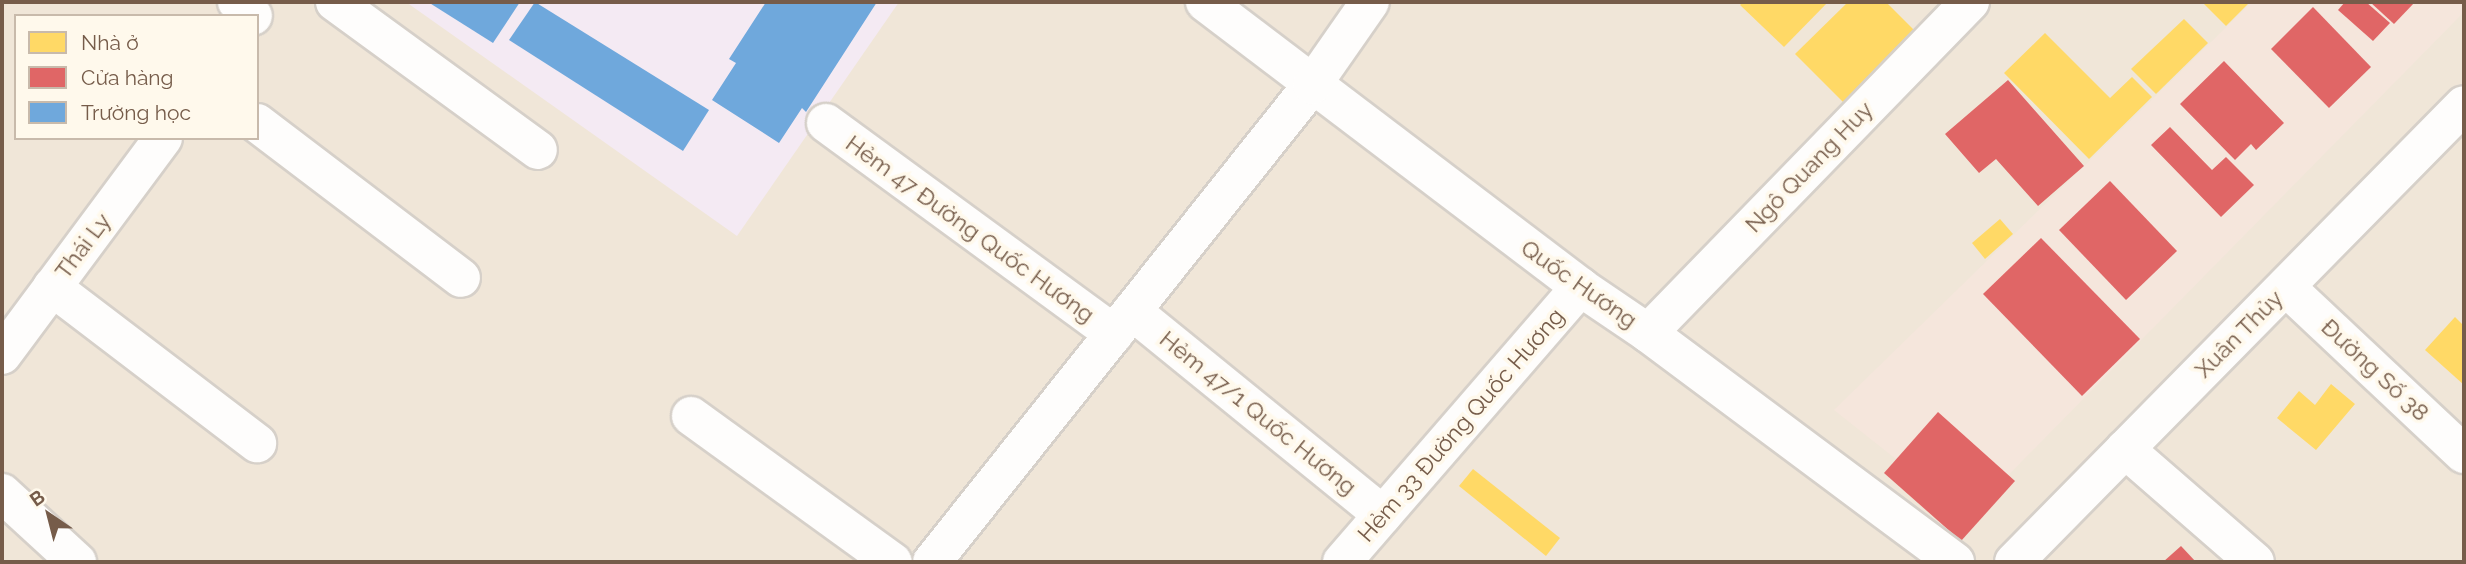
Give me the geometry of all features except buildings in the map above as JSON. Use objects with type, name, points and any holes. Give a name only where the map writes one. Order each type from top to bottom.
[{"type":"street","points":[[237,2],[252,14]]},
{"type":"street","points":[[335,2],[538,150]]},
{"type":"street","name":"Quốc Hương","points":[[1205,2],[1580,287],[1648,333],[1955,562]]},
{"type":"street","name":"Hẻm 47 Đường Quốc Hương","points":[[932,562],[1312,85],[1370,2]]},
{"type":"street","name":"Ngô Quang Huy","points":[[1648,333],[1970,2]]},
{"type":"street","name":"Xuân Thủy","points":[[2014,562],[2464,105]]},
{"type":"street","name":"Hẻm 47 Đường Quốc Hương","points":[[826,123],[1123,323]]},
{"type":"street","points":[[259,126],[461,278]]},
{"type":"street","name":"Thái Ly","points":[[2,355],[162,140]]},
{"type":"street","name":"Đường Số 38","points":[[2286,286],[2464,454]]},
{"type":"street","points":[[52,287],[257,443]]},
{"type":"street","name":"Hẻm 33 Đường Quốc Hương","points":[[1342,562],[1580,287]]},
{"type":"street","name":"Hẻm 47/1 Quốc Hương","points":[[1123,323],[1383,515]]},
{"type":"street","points":[[691,416],[893,562]]},
{"type":"street","points":[[2125,449],[2255,562]]},
{"type":"street","points":[[2,493],[77,562]]},
{"type":"shaded area","points":[[2,2],[2464,2],[2464,562],[2,562]]},
{"type":"shaded area","points":[[406,2],[899,2],[737,236]]},
{"type":"shaded area","points":[[2252,2],[2464,2],[2464,12],[1968,516],[1834,410]]}]
